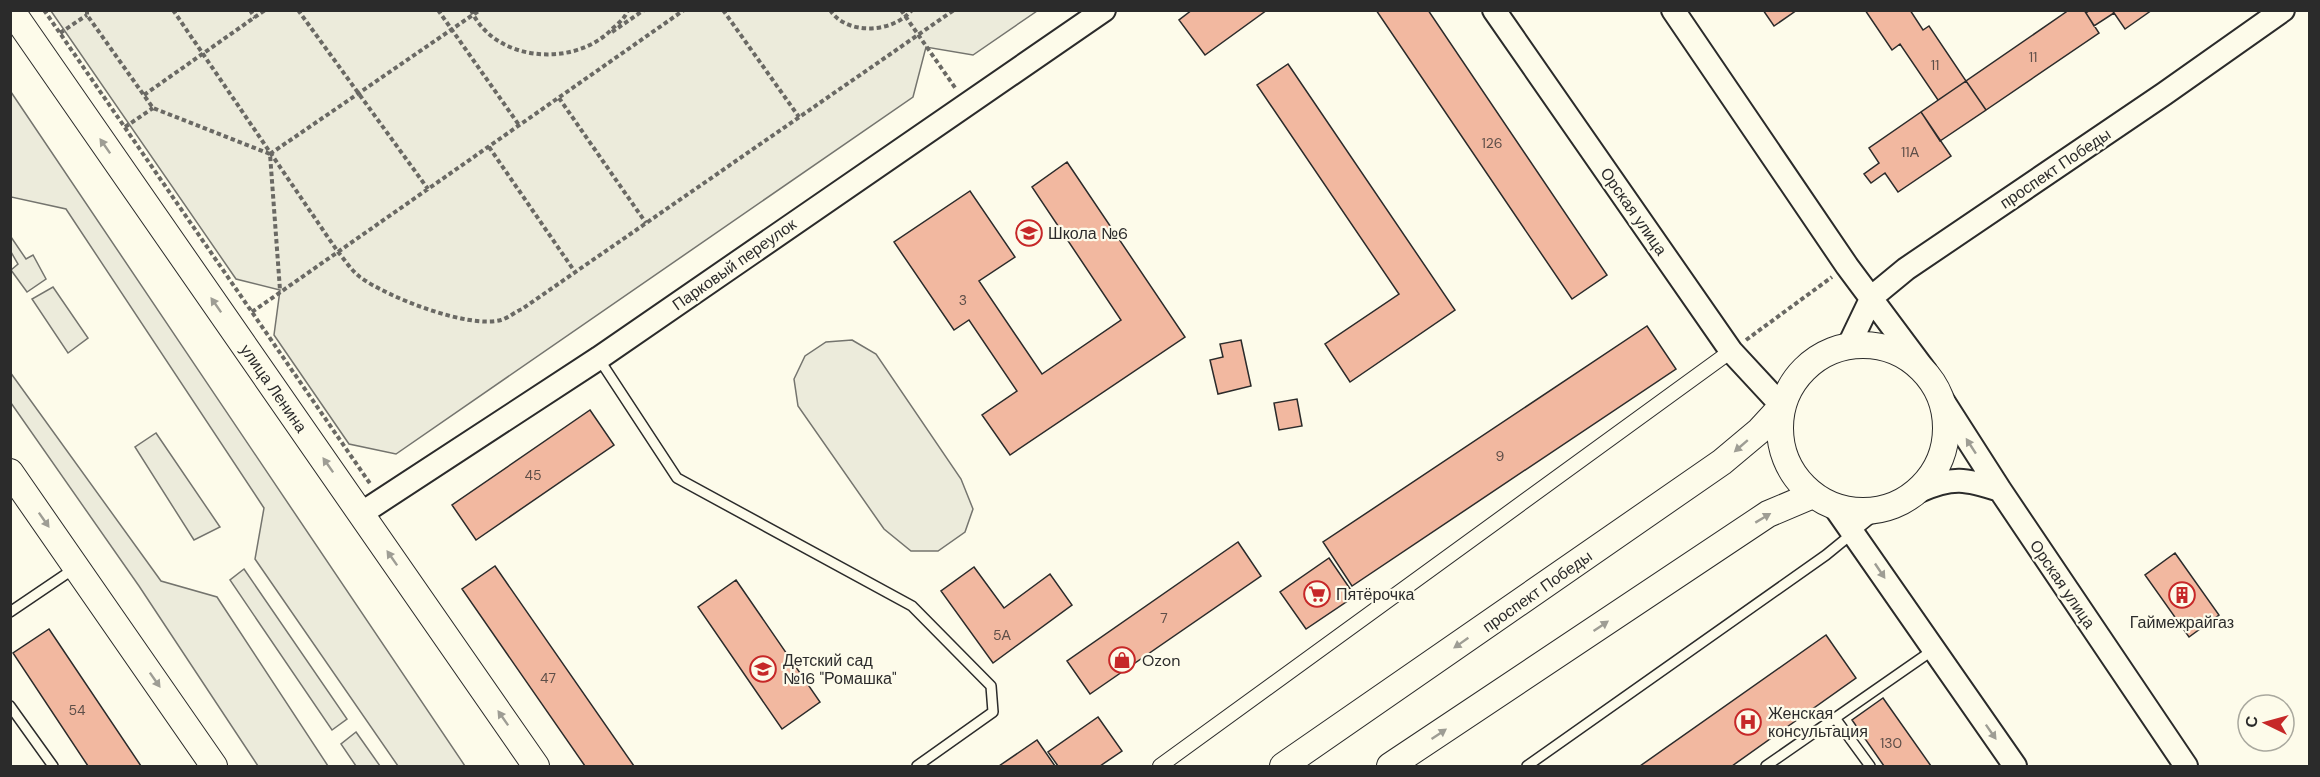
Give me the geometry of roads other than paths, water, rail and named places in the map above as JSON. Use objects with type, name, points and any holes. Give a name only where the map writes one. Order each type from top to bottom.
[{"type":"main road","name":"улица Ленина","points":[[11,10],[372,507],[536,766]]},
{"type":"main road","points":[[1849,345],[1883,346],[1913,360],[1926,372],[1943,401],[1947,417],[1944,450],[1934,472],[1919,491],[1881,510],[1857,511],[1824,501],[1798,481],[1788,465],[1782,446],[1780,426],[1782,406],[1792,384],[1807,366],[1826,352],[1849,345]]},
{"type":"main road","name":"проспект Победы","points":[[1283,766],[1722,462],[1759,431],[1782,406]]},
{"type":"main road","points":[[10,472],[214,766]]},
{"type":"main road","points":[[1390,766],[1768,514],[1824,501]]},
{"type":"street","name":"Парковый переулок","points":[[372,507],[599,358],[1104,10]]},
{"type":"street","name":"Орская улица","points":[[1494,10],[1731,351],[1782,406]]},
{"type":"street","points":[[1673,10],[1847,266],[1926,372]]},
{"type":"street","name":"проспект Победы","points":[[1849,345],[1872,297],[1906,269],[2164,94],[2283,10]]},
{"type":"street","points":[[1160,766],[1731,351]]},
{"type":"street","name":"Орская улица","points":[[1943,401],[2000,490],[2186,766]]},
{"type":"street","points":[[1919,491],[1940,482],[1960,480],[2000,490]]},
{"type":"street","points":[[1824,501],[1854,533],[2015,766]]},
{"type":"lane","points":[[599,358],[677,478],[912,606],[992,686],[993,712],[917,766]]},
{"type":"lane","points":[[1527,766],[1854,533],[1881,510]]},
{"type":"lane","points":[[10,612],[77,567]]},
{"type":"lane","points":[[1766,766],[1933,650]]},
{"type":"lane","points":[[10,706],[53,766]]},
{"type":"lane","points":[[1835,718],[1870,766]]},
{"type":"place","name":"Школа №6","points":[[1029,233]]},
{"type":"place","name":"Пятёрочка","points":[[1317,594]]},
{"type":"place","name":"Гаймежрайгаз","points":[[2182,595]]},
{"type":"place","name":"Ozon","points":[[1122,660]]},
{"type":"place","name":"Детский сад №16 \"Ромашка\"","points":[[763,669]]},
{"type":"place","name":"Женская консультация","points":[[1748,722]]}]
